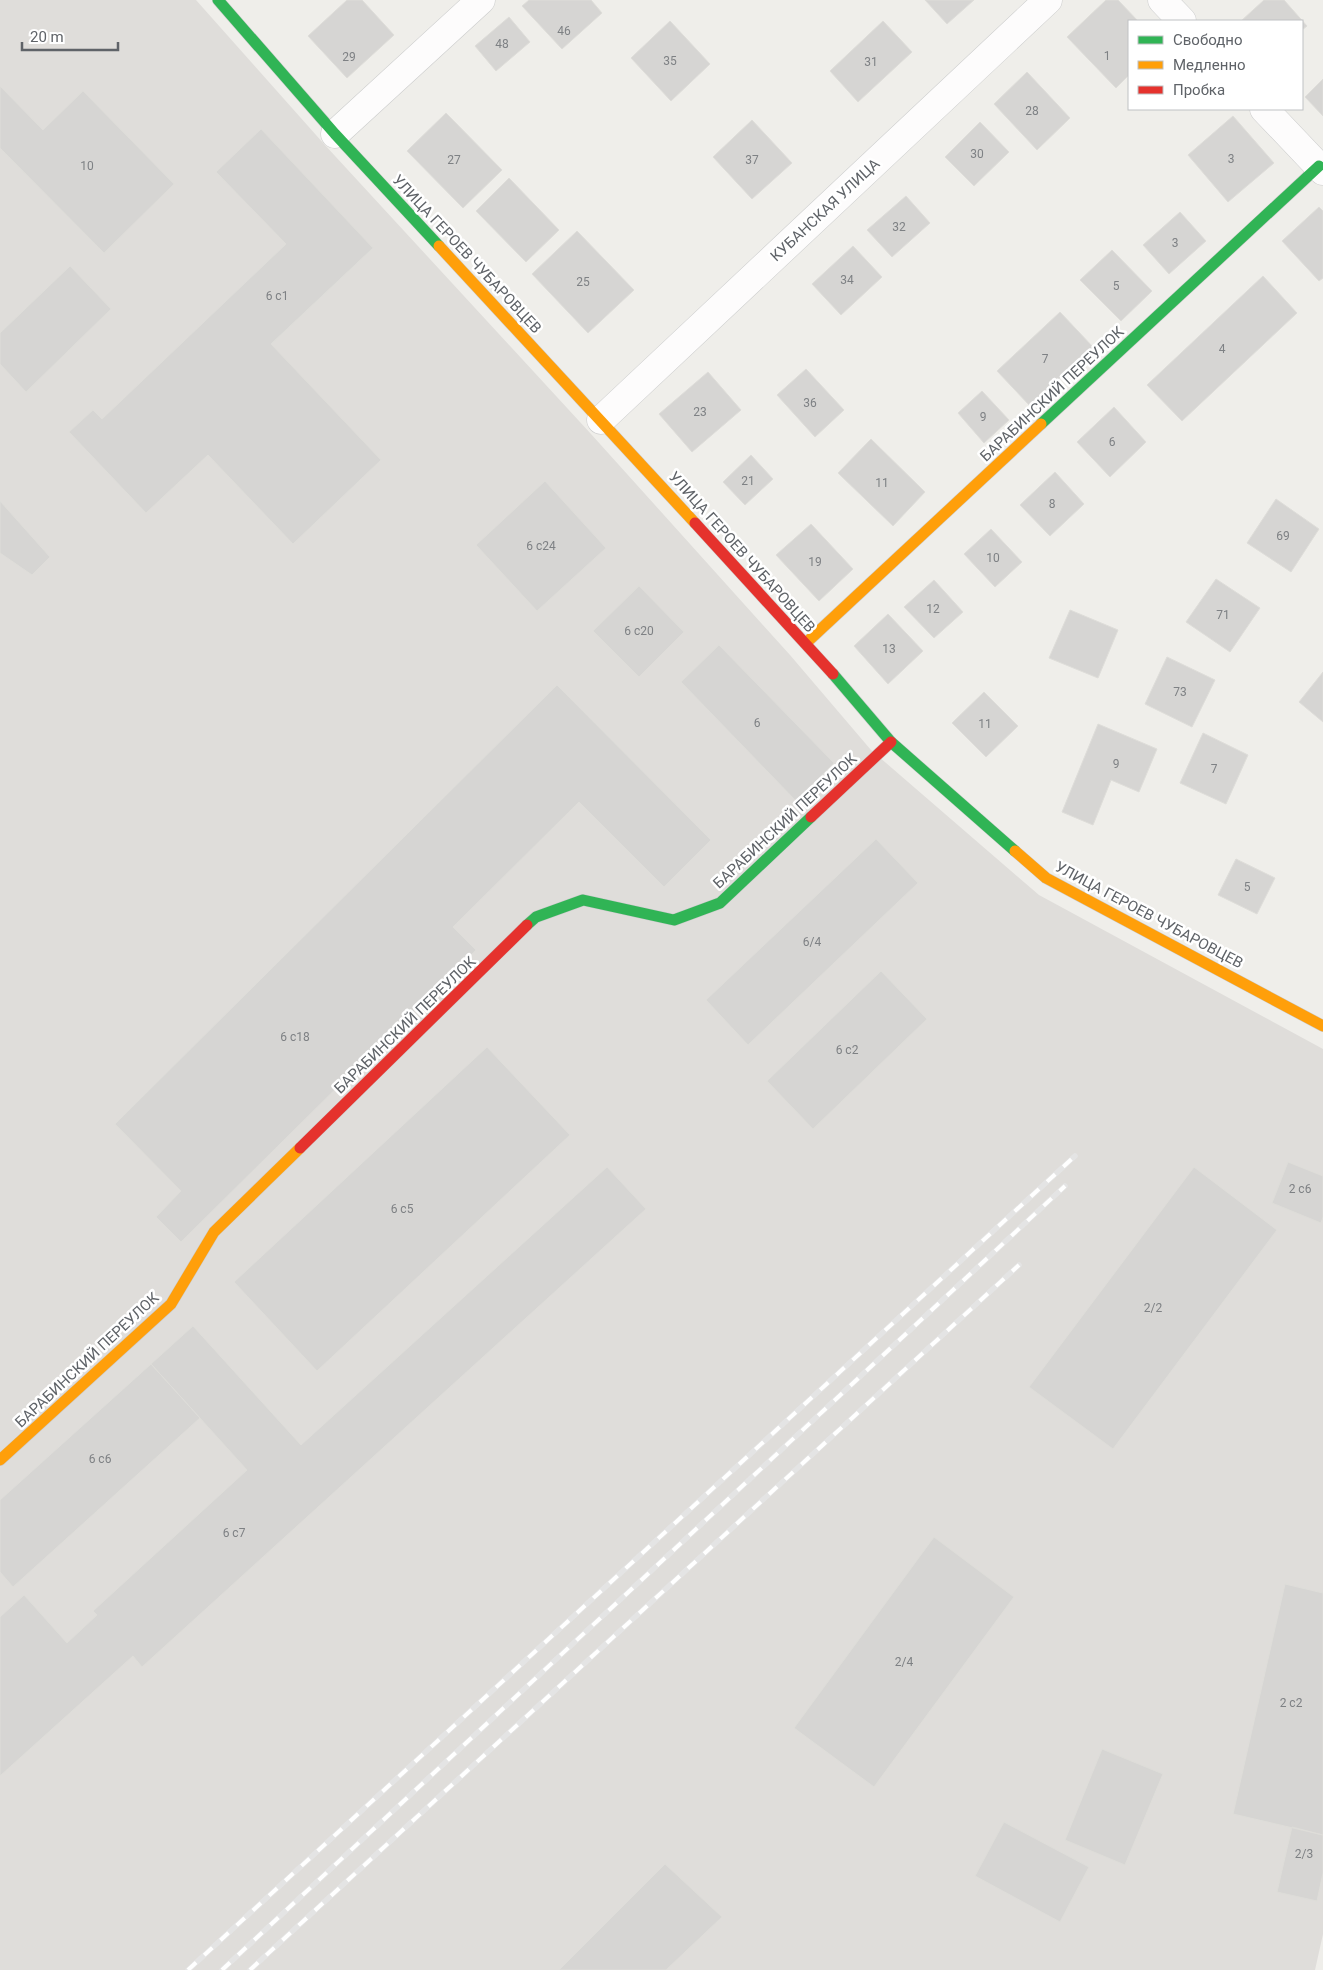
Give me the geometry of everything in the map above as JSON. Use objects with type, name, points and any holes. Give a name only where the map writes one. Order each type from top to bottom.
[{"type":"street","name":"УЛИЦА ГЕРОЕВ ЧУБАРОВЦЕВ","points":[[218,0],[335,134],[806,644],[891,742],[1046,878],[1323,1026]]},
{"type":"street","points":[[335,134],[481,0]]},
{"type":"street","name":"КУБАНСКАЯ УЛИЦА","points":[[601,420],[1048,0]]},
{"type":"street","points":[[1162,0],[1181,20]]},
{"type":"street","points":[[1265,110],[1321,168]]},
{"type":"street","name":"БАРАБИНСКИЙ ПЕРЕУЛОК","points":[[806,644],[1321,168]]},
{"type":"street","name":"БАРАБИНСКИЙ ПЕРЕУЛОК","points":[[0,1460],[171,1304],[214,1232],[536,917],[583,900],[674,920],[720,903],[891,742]]},
{"type":"shaded area","points":[[0,0],[196,0],[324,144],[591,434],[790,655],[871,750],[1039,895],[1323,1049],[1323,1934],[1315,1970],[0,1970]]},
{"type":"building","points":[[347,0],[362,0],[394,35],[347,78],[308,36]]},
{"type":"building","points":[[529,0],[591,0],[602,13],[562,49],[522,6]]},
{"type":"building","points":[[925,0],[974,0],[947,24]]},
{"type":"building","points":[[1106,0],[1118,0],[1137,20],[1128,20],[1128,76],[1116,88],[1067,37]]},
{"type":"building","points":[[1264,0],[1284,0],[1302,20],[1242,20]]},
{"type":"building","points":[[509,17],[530,42],[496,71],[475,46]]},
{"type":"building","points":[[670,21],[710,64],[671,101],[631,58]]},
{"type":"building","points":[[883,21],[912,52],[858,102],[830,71]]},
{"type":"building","points":[[1027,72],[1070,118],[1037,150],[994,104]]},
{"type":"building","points":[[1323,79],[1323,116],[1305,97]]},
{"type":"building","points":[[0,86],[43,130],[83,91],[174,184],[104,253],[0,148]]},
{"type":"building","points":[[446,113],[502,170],[463,208],[407,151]]},
{"type":"building","points":[[1233,116],[1274,163],[1228,202],[1188,155]]},
{"type":"building","points":[[752,120],[792,163],[752,199],[713,157]]},
{"type":"building","points":[[980,122],[1009,152],[974,186],[945,157]]},
{"type":"building","points":[[261,129],[373,248],[271,344],[381,460],[293,544],[208,455],[146,513],[69,432],[93,410],[102,419],[286,244],[216,172]]},
{"type":"building","points":[[509,178],[559,230],[526,262],[476,211]]},
{"type":"building","points":[[906,196],[930,223],[892,257],[867,230]]},
{"type":"building","points":[[1319,207],[1323,211],[1323,278],[1319,281],[1282,241]]},
{"type":"building","points":[[1180,212],[1206,241],[1169,274],[1143,245]]},
{"type":"building","points":[[577,231],[634,290],[588,333],[532,274]]},
{"type":"building","points":[[853,246],[882,277],[841,315],[812,284]]},
{"type":"building","points":[[1112,250],[1152,291],[1121,321],[1080,280]]},
{"type":"building","points":[[70,266],[111,309],[26,392],[0,364],[0,333]]},
{"type":"building","points":[[1263,276],[1297,313],[1182,421],[1147,385]]},
{"type":"building","points":[[1060,312],[1093,347],[1030,406],[997,371]]},
{"type":"building","points":[[806,369],[844,410],[815,437],[777,395]]},
{"type":"building","points":[[708,372],[741,410],[692,452],[659,414]]},
{"type":"building","points":[[982,391],[1009,420],[984,443],[958,413]]},
{"type":"building","points":[[1114,407],[1146,442],[1110,477],[1077,442]]},
{"type":"building","points":[[871,439],[925,492],[893,526],[838,473]]},
{"type":"building","points":[[751,455],[773,479],[745,505],[723,482]]},
{"type":"building","points":[[1055,472],[1084,504],[1050,536],[1020,505]]},
{"type":"building","points":[[545,481],[606,548],[537,611],[476,545]]},
{"type":"building","points":[[1276,499],[1319,529],[1291,572],[1247,543]]},
{"type":"building","points":[[0,501],[50,557],[32,575],[0,553]]},
{"type":"building","points":[[811,524],[853,569],[819,601],[776,555]]},
{"type":"building","points":[[991,529],[1022,562],[995,587],[964,554]]},
{"type":"building","points":[[1216,579],[1260,608],[1230,652],[1186,622]]},
{"type":"building","points":[[934,580],[963,612],[934,638],[904,607]]},
{"type":"building","points":[[639,586],[684,632],[639,677],[593,631]]},
{"type":"building","points":[[1070,610],[1118,630],[1098,678],[1049,658]]},
{"type":"building","points":[[888,614],[923,651],[888,684],[854,646]]},
{"type":"building","points":[[719,645],[834,763],[796,801],[681,682]]},
{"type":"building","points":[[1167,657],[1215,680],[1192,727],[1145,704]]},
{"type":"building","points":[[1323,672],[1323,722],[1299,702]]},
{"type":"building","points":[[557,685],[711,840],[664,887],[579,802],[453,927],[476,950],[181,1242],[156,1217],[181,1191],[115,1124]]},
{"type":"building","points":[[984,692],[1018,726],[986,757],[952,723]]},
{"type":"building","points":[[1098,724],[1157,749],[1139,792],[1111,780],[1093,825],[1062,812]]},
{"type":"building","points":[[1203,733],[1248,755],[1226,804],[1180,783]]},
{"type":"building","points":[[876,839],[918,883],[748,1045],[706,1000]]},
{"type":"building","points":[[1236,859],[1275,878],[1257,914],[1218,895]]},
{"type":"building","points":[[881,971],[927,1019],[813,1129],[767,1081]]},
{"type":"building","points":[[487,1047],[570,1135],[317,1371],[234,1282]]},
{"type":"building","points":[[1288,1162],[1323,1176],[1323,1217],[1321,1223],[1272,1203]]},
{"type":"building","points":[[607,1167],[646,1209],[142,1667],[133,1656],[0,1776],[0,1617],[24,1595],[67,1643],[97,1615],[93,1611],[247,1470],[151,1364],[193,1326],[301,1445]]},
{"type":"building","points":[[1194,1167],[1277,1230],[1113,1449],[1029,1387]]},
{"type":"building","points":[[151,1364],[200,1418],[13,1587],[0,1572],[0,1500]]},
{"type":"building","points":[[934,1537],[1014,1597],[874,1787],[794,1728]]},
{"type":"building","points":[[1285,1584],[1323,1593],[1323,1835],[1233,1814]]},
{"type":"building","points":[[1102,1749],[1163,1774],[1125,1865],[1065,1840]]},
{"type":"building","points":[[1004,1822],[1089,1867],[1060,1922],[975,1876]]},
{"type":"building","points":[[1292,1827],[1323,1835],[1323,1873],[1317,1901],[1277,1892]]},
{"type":"building","points":[[665,1864],[722,1917],[666,1970],[559,1970]]},
{"type":"railway","points":[[188,1970],[1075,1156]]},
{"type":"railway","points":[[222,1970],[1065,1186]]},
{"type":"railway","points":[[250,1970],[1019,1265]]},
{"type":"traffic: fast","points":[[218,0],[335,134],[439,246]]},
{"type":"traffic: fast","points":[[1041,424],[1319,166]]},
{"type":"traffic: fast","points":[[833,674],[891,742],[1015,851]]},
{"type":"traffic: fast","points":[[527,925],[536,917],[583,900],[674,920],[720,903],[811,817]]},
{"type":"traffic: slow","points":[[439,246],[695,523]]},
{"type":"traffic: slow","points":[[806,643],[1041,424]]},
{"type":"traffic: slow","points":[[1015,851],[1046,878],[1323,1026]]},
{"type":"traffic: slow","points":[[0,1460],[171,1304],[214,1232],[300,1148]]},
{"type":"traffic: jam","points":[[695,523],[833,674]]},
{"type":"traffic: jam","points":[[811,817],[891,742]]},
{"type":"traffic: jam","points":[[300,1148],[527,925]]}]
